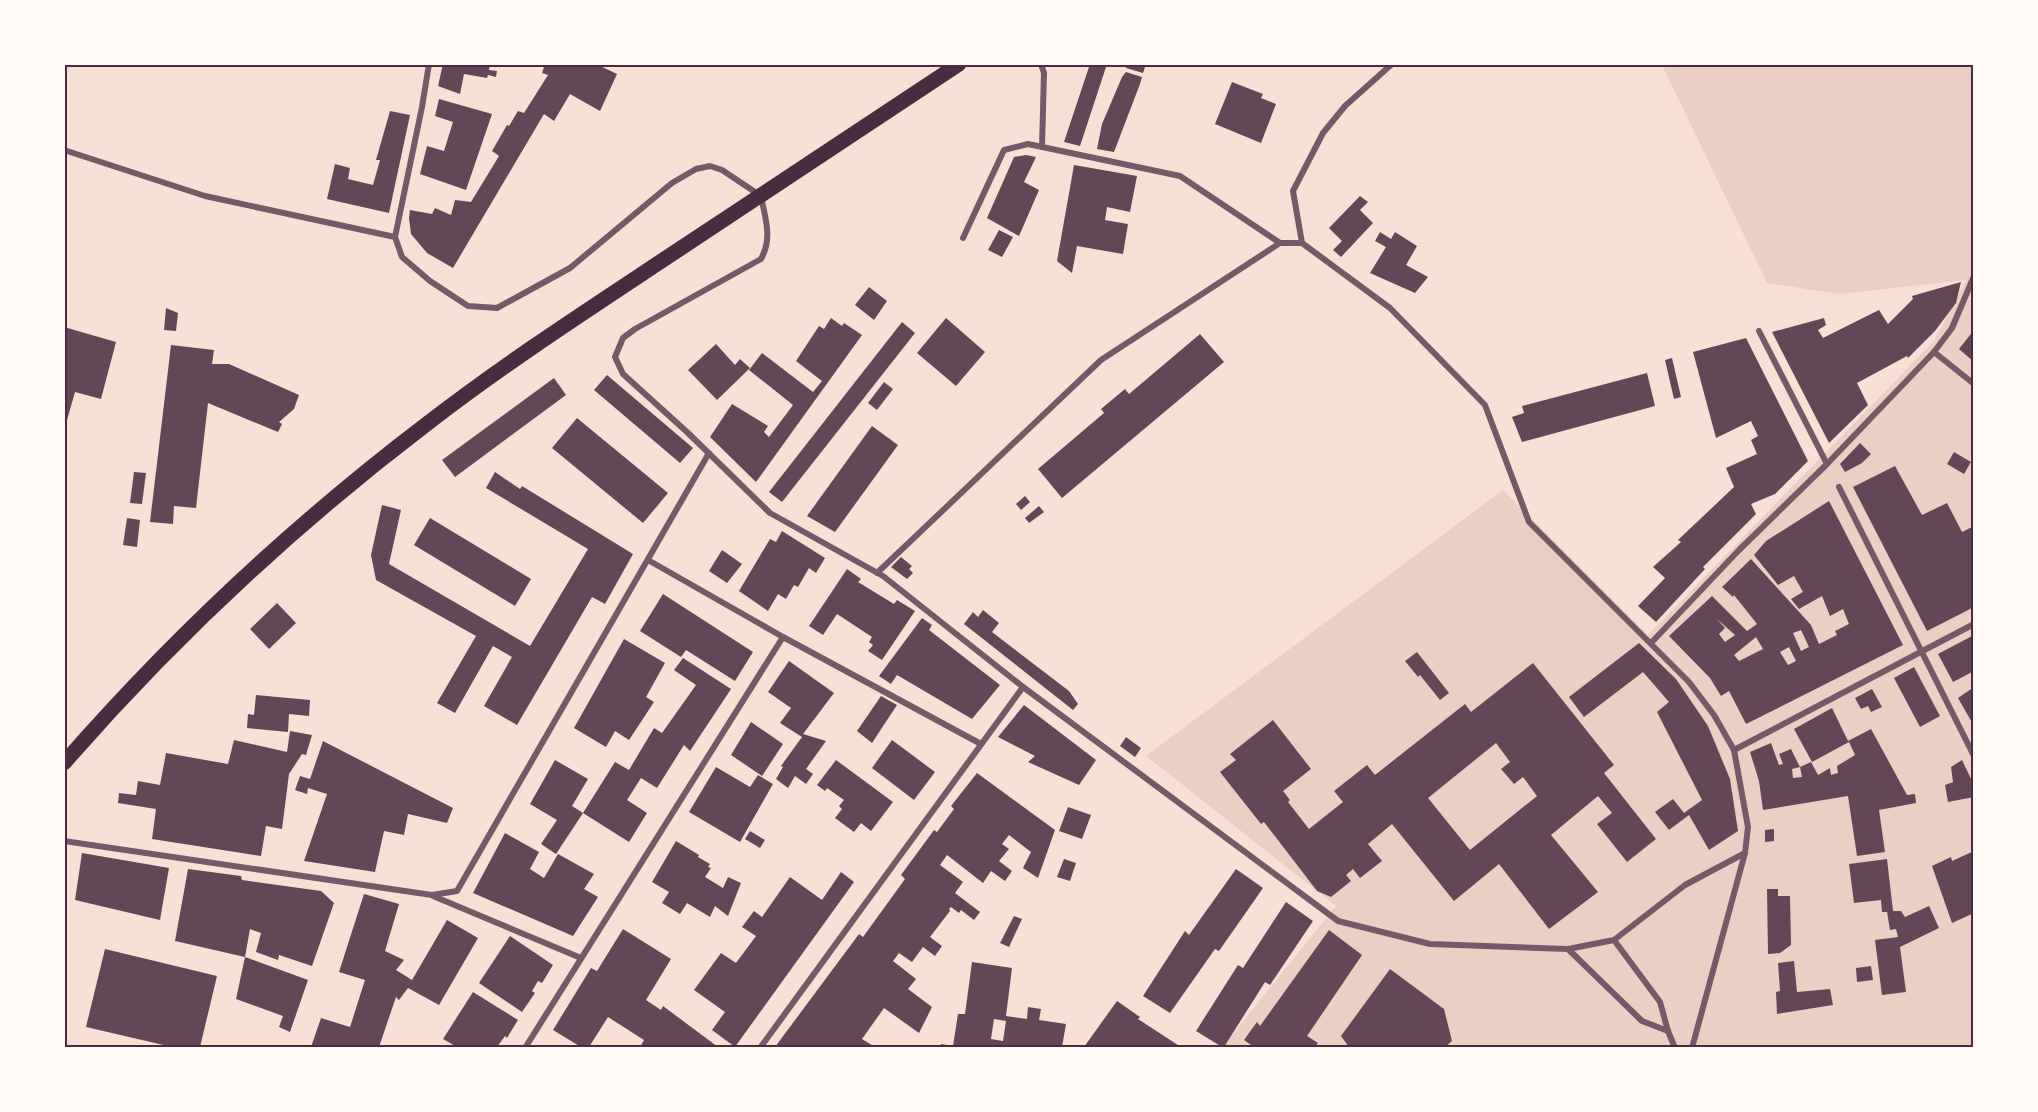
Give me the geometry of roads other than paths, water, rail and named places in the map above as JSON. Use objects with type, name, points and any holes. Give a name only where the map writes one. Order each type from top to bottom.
[{"type":"main road","points":[[64,763],[222,597],[371,467],[498,370],[959,64]]},
{"type":"street","points":[[429,64],[394,237],[402,257],[468,306],[497,308],[570,268],[672,183],[696,169],[710,166],[722,170],[760,196],[769,235],[767,248],[761,259],[623,338],[615,357],[623,374],[770,513],[878,573],[1023,687],[1338,921],[1430,944],[1568,949],[1614,940],[1684,885],[1745,853]]},
{"type":"street","points":[[1041,64],[1044,73],[1042,147]]},
{"type":"street","points":[[1302,243],[1293,191],[1323,133],[1345,106],[1392,64]]},
{"type":"street","points":[[963,238],[1004,150],[1028,144],[1180,176],[1280,243]]},
{"type":"street","points":[[64,150],[205,196],[394,237]]},
{"type":"street","points":[[878,573],[1101,360],[1280,243],[1302,243],[1390,308],[1485,405],[1529,522],[1689,682],[1714,715],[1734,750],[1748,827],[1745,853],[1692,1047]]},
{"type":"street","points":[[1651,643],[1934,352],[1952,328],[1974,276]]},
{"type":"street","points":[[1759,331],[1827,464]]},
{"type":"street","points":[[1934,352],[1974,384]]},
{"type":"street","points":[[432,895],[457,891],[709,453]]},
{"type":"street","points":[[1839,487],[1974,756]]},
{"type":"street","points":[[648,560],[783,637],[981,744]]},
{"type":"street","points":[[1734,750],[1974,624]]},
{"type":"street","points":[[525,1047],[783,637]]},
{"type":"street","points":[[760,1047],[1023,687]]},
{"type":"street","points":[[64,841],[432,895],[581,958]]},
{"type":"street","points":[[1614,940],[1660,1002],[1675,1047]]},
{"type":"street","points":[[1568,949],[1642,1021],[1668,1031]]}]
